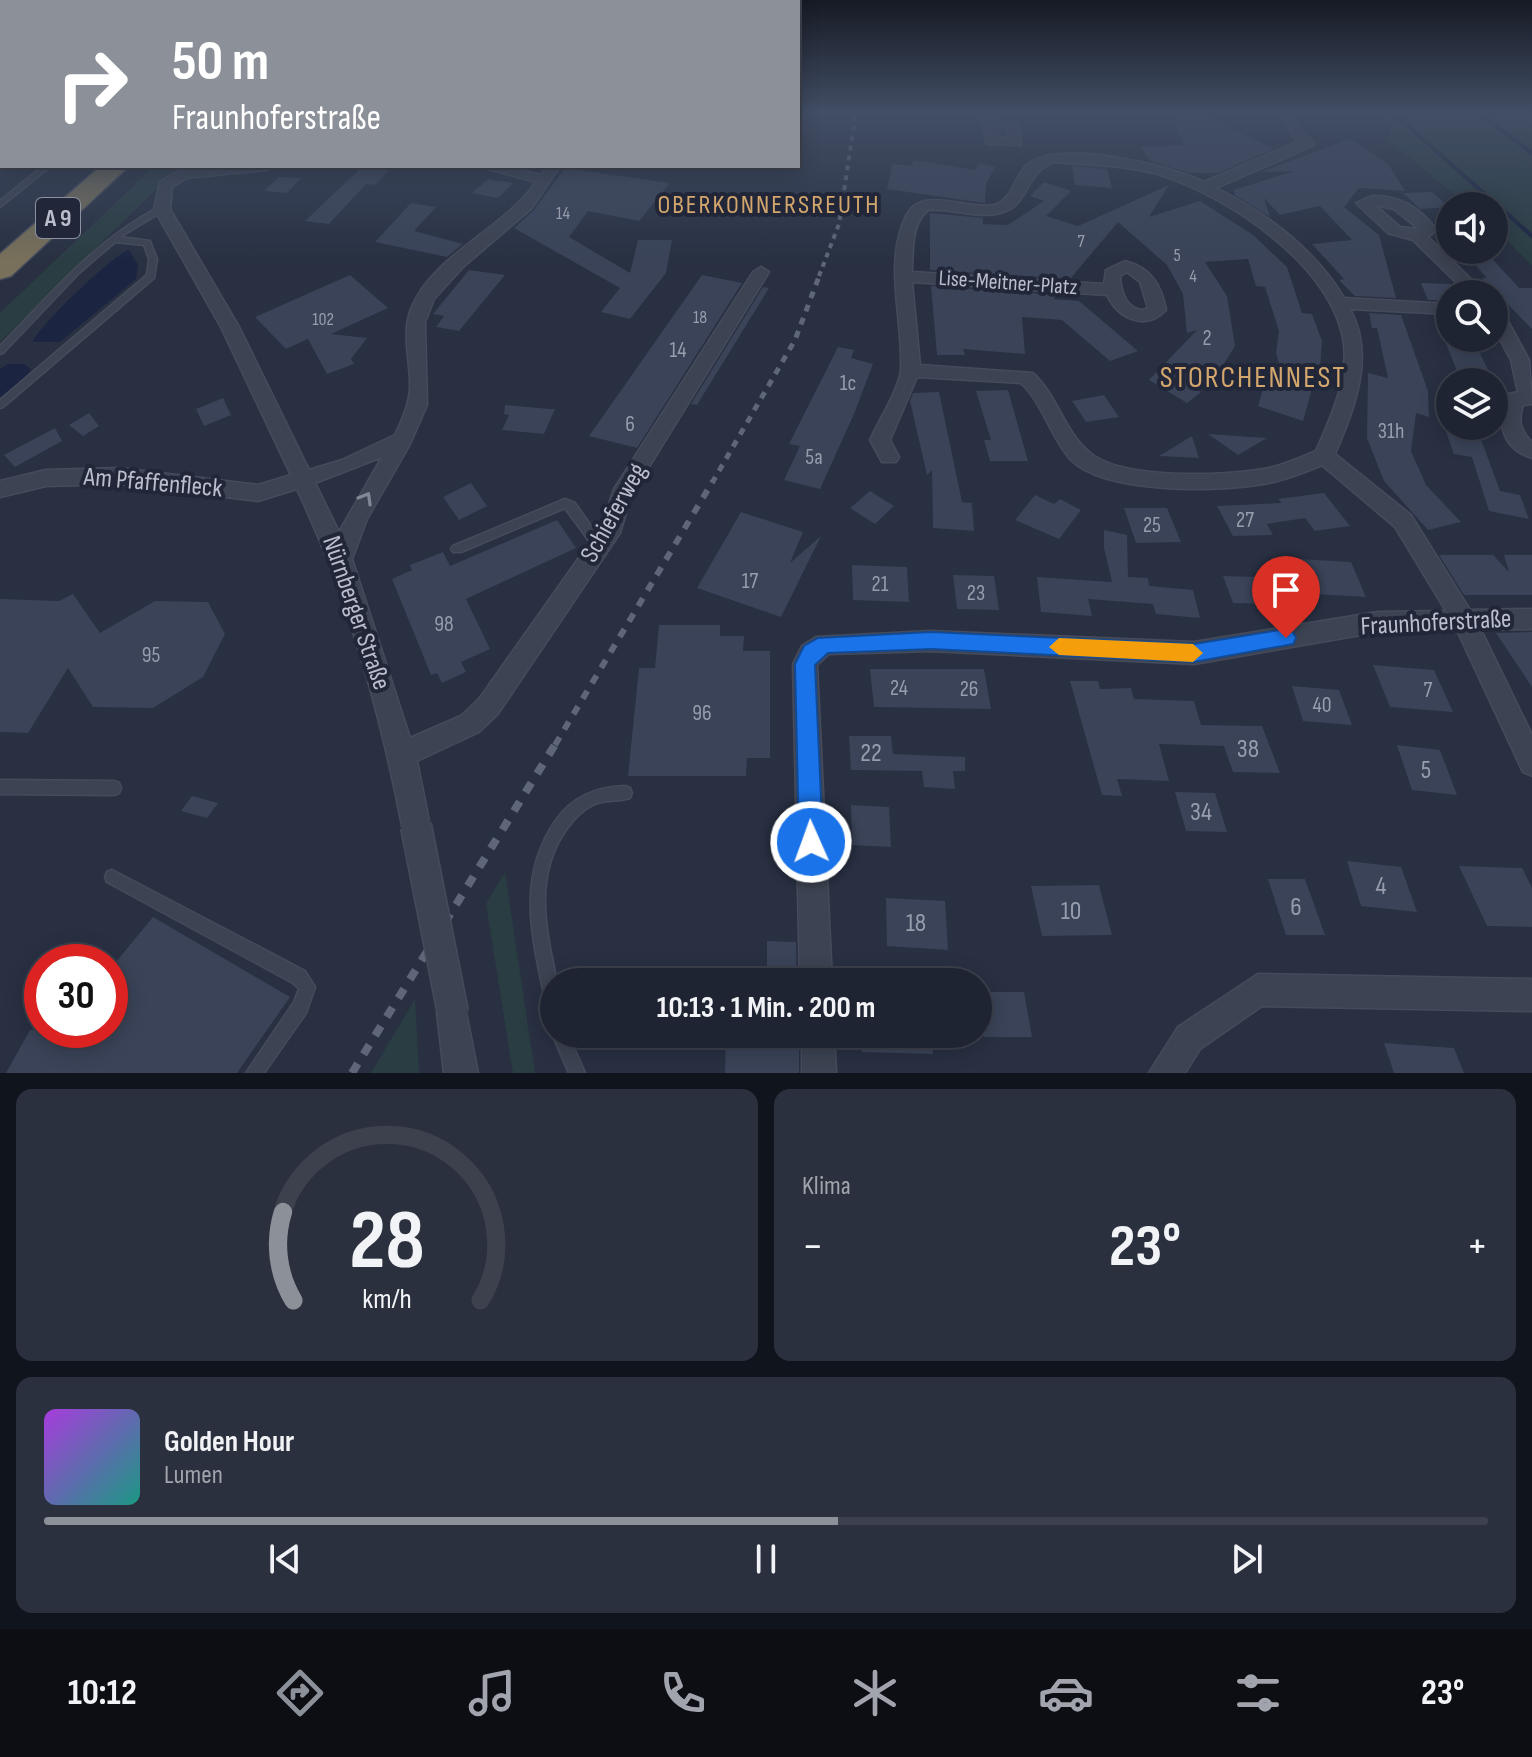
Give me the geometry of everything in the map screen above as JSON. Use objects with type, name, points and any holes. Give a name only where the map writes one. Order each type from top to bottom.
[{"type":"highway","name":"A 9","points":[[0,239],[83,168]]},
{"type":"highway","name":"A 9","points":[[0,270],[114,168]]},
{"type":"street","points":[[889,457],[880,440],[911,371],[903,276],[913,214],[921,206],[997,209],[1016,196],[1025,171],[1041,161]]},
{"type":"street","points":[[911,371],[1026,377],[1037,385],[1056,412],[1068,442],[1090,464],[1119,475],[1233,479],[1263,476],[1324,456],[1341,417],[1352,360],[1348,325],[1338,303],[1302,257],[1275,233],[1205,187],[1168,173],[1131,165],[1087,161]]},
{"type":"street","points":[[1205,187],[1265,161]]},
{"type":"street","points":[[162,209],[165,185],[183,174],[246,168]]},
{"type":"street","points":[[341,559],[357,512],[418,402],[416,315],[441,280],[491,240],[534,197],[549,173],[503,168]]},
{"type":"street","name":"Nürnberger Straße","points":[[162,209],[230,327],[341,559],[402,755],[453,1013],[461,1073]]},
{"type":"street","points":[[1419,237],[1464,280]]},
{"type":"street","name":"Schieferweg","points":[[402,755],[470,724],[488,707],[612,527],[621,495],[761,272]]},
{"type":"street","name":"Lise-Meitner-Platz","points":[[903,276],[1112,290]]},
{"type":"street","points":[[1338,303],[1436,308]]},
{"type":"street","points":[[1508,338],[1520,360],[1530,398],[1516,399],[1510,415],[1513,434],[1521,445],[1532,451]]},
{"type":"street","name":"Am Pfaffenfleck","points":[[0,489],[72,476],[164,480],[258,493],[305,481],[399,440]]},
{"type":"street","points":[[1324,456],[1403,521],[1465,622],[1532,763]]},
{"type":"street","name":"Fraunhoferstraße","points":[[816,968],[805,664],[811,653],[825,644],[931,641],[1194,653],[1378,622],[1532,619]]},
{"type":"street","points":[[1166,1073],[1189,1038],[1258,990],[1532,995]]},
{"type":"street","points":[[818,1048],[819,1073]]},
{"type":"lane","points":[[0,205],[45,168]]},
{"type":"lane","points":[[0,193],[16,192]]},
{"type":"lane","points":[[0,351],[113,239],[141,218],[162,209]]},
{"type":"lane","points":[[0,405],[151,276],[153,259],[147,243],[113,239]]},
{"type":"lane","points":[[457,549],[565,503],[571,506],[599,546]]},
{"type":"lane","points":[[0,787],[114,788]]},
{"type":"lane","points":[[547,968],[537,922],[537,889],[544,851],[559,824],[583,801],[598,795],[625,793]]},
{"type":"lane","points":[[112,877],[299,977],[307,987],[300,1007],[254,1073]]},
{"type":"lane","points":[[566,1048],[577,1073]]},
{"type":"shaded area","points":[[1414,161],[1532,161],[1532,266],[1508,241],[1508,192],[1451,192]]},
{"type":"shaded area","points":[[152,168],[178,168],[0,342],[0,313]]},
{"type":"shaded area","points":[[505,872],[535,1073],[513,1073],[486,904]]},
{"type":"shaded area","points":[[415,999],[419,1073],[371,1073]]},
{"type":"water","points":[[129,250],[138,265],[136,279],[60,342],[33,342],[76,293]]},
{"type":"water","points":[[8,364],[24,364],[31,369],[23,383],[0,401],[0,369]]},
{"type":"building","points":[[913,161],[920,161],[975,170],[979,163],[995,167],[986,184],[985,203],[887,189],[892,164],[912,166]]},
{"type":"building","points":[[1150,161],[1246,161],[1218,173],[1190,173]]},
{"type":"building","points":[[1290,161],[1384,161],[1388,164],[1405,191],[1359,188],[1344,207],[1379,235],[1396,298],[1355,296],[1339,280],[1344,279],[1312,244],[1352,240],[1320,206],[1280,215],[1264,198],[1270,217],[1235,195],[1234,190],[1294,171],[1261,172]]},
{"type":"building","points":[[1072,166],[1107,169],[1112,188],[1075,185]]},
{"type":"building","points":[[361,168],[390,169],[375,185],[366,184],[329,224],[305,221]]},
{"type":"building","points":[[565,168],[670,183],[639,221],[588,211],[569,237],[630,273],[638,240],[672,240],[666,273],[630,319],[601,312],[620,288],[514,228],[534,210]]},
{"type":"building","points":[[279,177],[301,178],[287,193],[264,191]]},
{"type":"building","points":[[488,179],[513,183],[498,198],[472,193]]},
{"type":"building","points":[[1044,182],[1071,191],[1046,216],[1078,226],[1169,185],[1149,217],[1200,201],[1253,235],[1287,267],[1302,313],[1312,314],[1322,341],[1319,383],[1314,382],[1303,421],[1258,406],[1266,379],[1282,384],[1287,391],[1276,353],[1279,331],[1265,287],[1256,286],[1248,259],[1205,262],[1227,296],[1235,346],[1212,383],[1205,389],[1191,384],[1201,392],[1187,403],[1149,380],[1197,330],[1187,333],[1183,294],[1167,265],[1118,222],[1070,279],[930,270],[930,213],[983,218],[983,224],[1008,225],[1044,201],[1030,196]]},
{"type":"building","points":[[1432,192],[1436,196],[1436,208],[1420,209],[1403,193]]},
{"type":"building","points":[[411,203],[436,207],[414,231],[463,244],[447,257],[375,242]]},
{"type":"building","points":[[1474,264],[1497,264],[1519,288],[1532,288],[1532,329],[1508,305],[1508,280],[1482,278],[1487,278]]},
{"type":"building","points":[[469,270],[505,275],[459,331],[436,327],[444,316],[433,314]]},
{"type":"building","points":[[350,275],[388,308],[331,334],[367,338],[351,359],[354,364],[327,374],[308,339],[286,349],[255,317]]},
{"type":"building","points":[[702,275],[742,283],[637,448],[589,436]]},
{"type":"building","points":[[1421,283],[1436,284],[1436,300],[1428,300]]},
{"type":"building","points":[[931,286],[1057,295],[1053,299],[1079,301],[1138,351],[1110,361],[1062,320],[1022,317],[1025,354],[963,349],[965,355],[937,355]]},
{"type":"building","points":[[763,287],[769,288],[697,405],[691,404]]},
{"type":"building","points":[[1369,313],[1401,315],[1428,391],[1429,417],[1416,413],[1411,451],[1426,485],[1461,522],[1428,530],[1384,481],[1367,438],[1368,373],[1388,378],[1377,328],[1372,328]]},
{"type":"building","points":[[838,347],[854,350],[851,358],[873,364],[854,414],[820,489],[784,480],[800,446],[789,444]]},
{"type":"building","points":[[1449,352],[1480,352],[1487,368],[1456,368]]},
{"type":"building","points":[[1008,390],[1028,461],[990,461],[984,440],[991,440],[976,391]]},
{"type":"building","points":[[939,392],[962,502],[972,503],[974,531],[933,528],[932,470],[927,475],[910,401],[913,393]]},
{"type":"building","points":[[1104,395],[1119,417],[1086,422],[1072,401]]},
{"type":"building","points":[[223,398],[231,415],[204,426],[196,409]]},
{"type":"building","points":[[505,405],[555,409],[544,434],[502,430],[509,415],[504,414]]},
{"type":"building","points":[[89,413],[99,426],[83,436],[69,425]]},
{"type":"building","points":[[55,428],[62,441],[15,467],[4,455]]},
{"type":"building","points":[[1208,434],[1267,438],[1238,455]]},
{"type":"building","points":[[1192,436],[1199,458],[1159,456]]},
{"type":"building","points":[[1449,440],[1481,440],[1500,491],[1520,495],[1529,519],[1489,511],[1472,457],[1454,454]]},
{"type":"building","points":[[471,483],[487,506],[459,520],[443,497]]},
{"type":"building","points":[[870,491],[894,506],[875,524],[850,508]]},
{"type":"building","points":[[1324,493],[1350,526],[1315,531],[1305,518],[1267,524],[1273,535],[1233,536],[1217,506],[1282,503],[1278,499]]},
{"type":"building","points":[[1035,495],[1054,504],[1060,499],[1081,510],[1059,539],[1015,520]]},
{"type":"building","points":[[1124,508],[1167,508],[1181,542],[1136,543]]},
{"type":"building","points":[[741,512],[803,532],[790,563],[821,536],[781,617],[697,588]]},
{"type":"building","points":[[557,520],[576,548],[466,599],[490,649],[461,662],[466,672],[442,683],[437,673],[431,675],[392,579],[412,570],[410,565],[443,552],[450,566]]},
{"type":"building","points":[[1104,530],[1127,535],[1128,577],[1148,578],[1149,586],[1193,590],[1200,618],[1156,614],[1153,604],[1088,599],[1092,616],[1041,612],[1037,577],[1112,582],[1104,548]]},
{"type":"building","points":[[1439,555],[1493,555],[1509,572],[1504,555],[1532,555],[1532,595],[1464,595]]},
{"type":"building","points":[[1299,559],[1351,562],[1366,597],[1312,594]]},
{"type":"building","points":[[852,565],[907,567],[909,602],[853,600]]},
{"type":"building","points":[[953,575],[994,576],[999,610],[957,609]]},
{"type":"building","points":[[1223,576],[1257,577],[1268,604],[1233,603]]},
{"type":"building","points":[[73,594],[100,633],[155,601],[208,602],[225,634],[203,677],[153,708],[93,707],[68,668],[28,733],[0,732],[0,599],[59,601]]},
{"type":"building","points":[[659,625],[720,625],[720,636],[744,636],[743,651],[770,651],[770,758],[747,758],[746,776],[628,776],[639,668],[655,668]]},
{"type":"building","points":[[1532,632],[1532,687],[1496,633]]},
{"type":"building","points":[[1373,665],[1434,670],[1453,712],[1390,707]]},
{"type":"building","points":[[870,669],[984,669],[991,709],[874,707]]},
{"type":"building","points":[[1070,681],[1098,681],[1100,689],[1131,688],[1134,699],[1194,701],[1201,725],[1262,726],[1280,773],[1233,772],[1224,746],[1159,744],[1169,781],[1117,779],[1122,796],[1102,795]]},
{"type":"building","points":[[1292,686],[1339,690],[1352,725],[1303,721]]},
{"type":"building","points":[[849,736],[891,736],[893,754],[965,757],[965,771],[953,771],[955,789],[924,787],[922,771],[851,770]]},
{"type":"building","points":[[1397,745],[1440,750],[1457,795],[1412,790]]},
{"type":"building","points":[[1175,792],[1215,793],[1227,832],[1186,831]]},
{"type":"building","points":[[192,796],[218,803],[207,818],[181,811]]},
{"type":"building","points":[[851,805],[889,807],[891,847],[852,845]]},
{"type":"building","points":[[1347,861],[1401,867],[1417,912],[1361,906]]},
{"type":"building","points":[[1459,866],[1522,868],[1532,888],[1532,927],[1487,926]]},
{"type":"building","points":[[1268,879],[1305,879],[1325,935],[1286,935]]},
{"type":"building","points":[[1099,885],[1112,935],[1042,936],[1031,886]]},
{"type":"building","points":[[886,898],[945,901],[948,950],[887,946]]},
{"type":"building","points":[[153,917],[290,997],[237,1073],[6,1073],[24,1041],[24,1048],[128,1048],[128,947]]},
{"type":"building","points":[[767,941],[796,942],[797,968],[767,968]]},
{"type":"building","points":[[992,992],[1024,992],[1032,1037],[992,1037]]},
{"type":"building","points":[[1384,1043],[1454,1048],[1464,1073],[1394,1073]]},
{"type":"building","points":[[726,1048],[799,1048],[799,1073],[725,1073]]},
{"type":"building","points":[[862,1048],[932,1048],[933,1054],[862,1052]]},
{"type":"waterway","points":[[1447,161],[1532,236]]},
{"type":"railway","points":[[819,276],[839,224],[848,161]]},
{"type":"railway","points":[[712,483],[795,340],[820,274]]},
{"type":"railway","points":[[555,745],[713,481]]},
{"type":"railway","points":[[352,1073],[556,743]]},
{"type":"slow traffic","points":[[1059,647],[1193,653]]},
{"type":"district","name":"OBERKONNERSREUTH","points":[[769,205]]},
{"type":"district","name":"STORCHENNEST","points":[[1253,378]]},
{"type":"route","points":[[811,842],[805,664],[811,653],[825,644],[931,641],[1194,653],[1286,638]]}]
